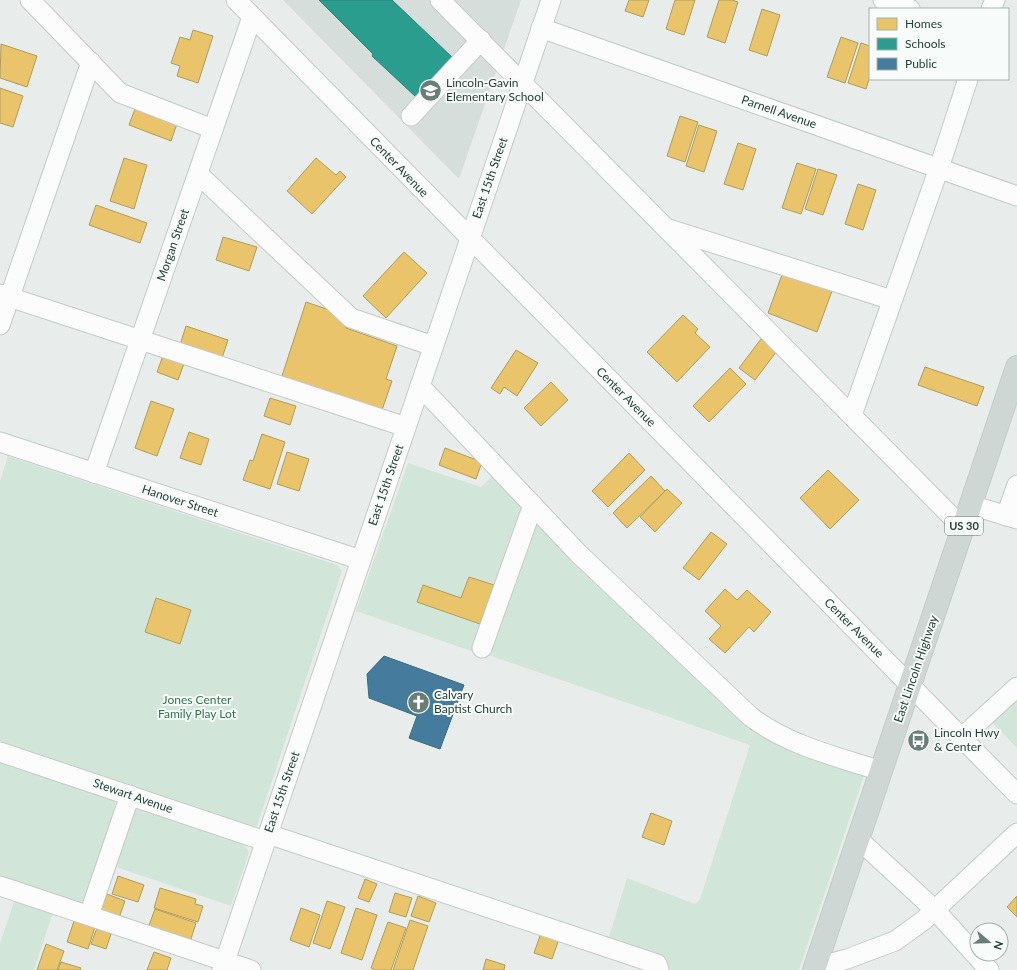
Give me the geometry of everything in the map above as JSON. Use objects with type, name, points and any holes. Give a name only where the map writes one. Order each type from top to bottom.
[{"type":"main road","name":"East Lincoln Highway","points":[[814,969],[1015,379]]},
{"type":"street","points":[[30,0],[120,92],[213,128]]},
{"type":"street","name":"Center Avenue","points":[[236,0],[1017,794]]},
{"type":"street","points":[[440,0],[523,82],[963,528]]},
{"type":"street","name":"East 15th Street","points":[[223,965],[551,0]]},
{"type":"street","points":[[884,0],[907,8]]},
{"type":"street","name":"Morgan Street","points":[[94,473],[252,17]]},
{"type":"street","name":"Parnell Avenue","points":[[541,28],[1017,196]]},
{"type":"street","points":[[411,116],[481,40]]},
{"type":"street","points":[[0,325],[5,296],[91,62]]},
{"type":"street","points":[[852,415],[939,168],[968,80]]},
{"type":"street","points":[[198,174],[351,318],[433,346]]},
{"type":"street","points":[[666,228],[892,300]]},
{"type":"street","points":[[5,296],[406,427]]},
{"type":"street","points":[[420,386],[578,553],[751,717],[766,728],[790,741],[881,771]]},
{"type":"street","name":"Hanover Street","points":[[0,442],[361,560]]},
{"type":"street","points":[[971,506],[1011,517],[1017,485]]},
{"type":"street","points":[[482,648],[532,505]]},
{"type":"street","points":[[962,738],[1017,687]]},
{"type":"street","name":"Stewart Avenue","points":[[0,752],[130,796],[267,837],[657,964],[659,970]]},
{"type":"street","points":[[89,915],[130,796]]},
{"type":"street","points":[[814,969],[847,959],[895,941],[924,920],[1017,833]]},
{"type":"street","points":[[858,839],[935,910],[989,970]]},
{"type":"street","points":[[0,886],[89,915],[223,965],[250,970]]},
{"type":"shaded area","name":"Lincoln-Gavin Elementary School","points":[[283,0],[521,0],[459,179]]},
{"type":"green space","name":"Jones Center Family Play Lot","points":[[8,456],[337,565],[342,571],[257,826],[252,827],[0,741],[0,481]]},
{"type":"green space","points":[[408,463],[481,487],[492,476],[525,507],[474,652],[356,611]]},
{"type":"green space","points":[[534,521],[759,730],[865,773],[799,970],[667,970],[608,940],[627,878],[695,904],[700,899],[750,745],[488,655]]},
{"type":"green space","points":[[1017,701],[1017,748],[993,723]]},
{"type":"green space","points":[[0,761],[115,800],[114,820],[83,906],[0,878]]},
{"type":"green space","points":[[132,805],[244,844],[249,852],[231,906],[110,865]]},
{"type":"green space","points":[[16,896],[54,909],[34,970],[0,970],[0,943]]},
{"type":"building: Homes","points":[[629,0],[649,0],[643,17],[625,11]]},
{"type":"building: Homes","points":[[675,0],[695,0],[684,35],[666,29]]},
{"type":"building: Homes","points":[[719,0],[732,0],[738,2],[725,43],[707,37]]},
{"type":"building: Homes","points":[[762,9],[780,15],[767,56],[749,50]]},
{"type":"building: Homes","points":[[193,30],[213,36],[198,83],[177,76],[180,66],[171,63],[180,37],[190,40]]},
{"type":"building: Homes","points":[[841,37],[858,43],[845,83],[827,77]]},
{"type":"building: Homes","points":[[861,43],[869,46],[869,79],[866,89],[848,83]]},
{"type":"building: Homes","points":[[1,44],[37,56],[27,87],[0,78]]},
{"type":"building: Homes","points":[[0,88],[23,96],[13,127],[0,123]]},
{"type":"building: Homes","points":[[136,106],[178,121],[171,141],[129,125]]},
{"type":"building: Homes","points":[[680,116],[698,122],[685,162],[667,156]]},
{"type":"building: Homes","points":[[699,125],[717,131],[704,172],[686,166]]},
{"type":"building: Homes","points":[[738,143],[756,149],[743,190],[724,184]]},
{"type":"building: Homes","points":[[124,158],[147,165],[134,209],[110,201]]},
{"type":"building: Homes","points":[[316,158],[336,175],[340,171],[346,177],[312,214],[287,191]]},
{"type":"building: Homes","points":[[797,163],[816,169],[801,214],[782,208]]},
{"type":"building: Homes","points":[[818,169],[837,175],[823,215],[805,209]]},
{"type":"building: Homes","points":[[858,184],[876,190],[863,230],[845,224]]},
{"type":"building: Homes","points":[[96,205],[147,223],[140,243],[89,225]]},
{"type":"building: Homes","points":[[223,237],[257,247],[249,271],[216,260]]},
{"type":"building: Homes","points":[[404,252],[427,273],[386,318],[363,296]]},
{"type":"building: Homes","points":[[783,272],[832,291],[817,332],[768,313]]},
{"type":"building: Homes","points":[[306,302],[350,317],[346,328],[397,346],[386,379],[392,381],[381,413],[281,379]]},
{"type":"building: Homes","points":[[683,315],[698,329],[695,333],[710,347],[677,382],[647,352]]},
{"type":"building: Homes","points":[[186,326],[228,340],[222,358],[180,345]]},
{"type":"building: Homes","points":[[761,339],[777,351],[755,380],[739,368]]},
{"type":"building: Homes","points":[[516,350],[538,363],[517,396],[504,387],[500,394],[491,388]]},
{"type":"building: Homes","points":[[164,353],[185,361],[178,380],[157,372]]},
{"type":"building: Homes","points":[[925,367],[984,387],[977,406],[918,385]]},
{"type":"building: Homes","points":[[730,368],[746,384],[709,422],[693,406]]},
{"type":"building: Homes","points":[[551,382],[568,400],[541,426],[524,408]]},
{"type":"building: Homes","points":[[270,398],[296,406],[290,425],[264,416]]},
{"type":"building: Homes","points":[[151,401],[174,409],[157,456],[135,448]]},
{"type":"building: Homes","points":[[189,432],[209,439],[201,465],[180,458]]},
{"type":"building: Homes","points":[[262,434],[285,442],[270,489],[243,480],[250,460],[253,461]]},
{"type":"building: Homes","points":[[445,448],[482,462],[476,479],[439,465]]},
{"type":"building: Homes","points":[[287,452],[309,459],[299,491],[277,484]]},
{"type":"building: Homes","points":[[629,453],[645,470],[608,507],[592,491]]},
{"type":"building: Homes","points":[[828,470],[859,500],[830,529],[800,498]]},
{"type":"building: Homes","points":[[651,476],[665,491],[627,528],[613,513]]},
{"type":"building: Homes","points":[[667,489],[682,503],[655,532],[640,517]]},
{"type":"building: Homes","points":[[711,532],[727,544],[699,580],[683,568]]},
{"type":"building: Homes","points":[[469,577],[494,585],[480,624],[417,602],[423,585],[461,598]]},
{"type":"building: Homes","points":[[725,589],[737,600],[747,590],[771,612],[754,632],[749,627],[725,653],[709,639],[721,626],[705,611]]},
{"type":"building: Homes","points":[[156,598],[191,610],[180,644],[145,632]]},
{"type":"building: Homes","points":[[651,813],[672,821],[664,845],[642,837]]},
{"type":"building: Homes","points":[[118,876],[144,885],[138,902],[112,894]]},
{"type":"building: Homes","points":[[365,879],[377,884],[369,902],[358,898]]},
{"type":"building: Homes","points":[[160,888],[196,899],[195,904],[203,906],[198,922],[154,908]]},
{"type":"building: Homes","points":[[395,893],[412,898],[406,917],[389,912]]},
{"type":"building: Homes","points":[[107,894],[125,901],[119,918],[100,912]]},
{"type":"building: Homes","points":[[418,896],[436,903],[429,922],[411,916]]},
{"type":"building: Homes","points":[[1017,896],[1017,917],[1007,907]]},
{"type":"building: Homes","points":[[327,901],[345,907],[330,949],[313,943]]},
{"type":"building: Homes","points":[[301,908],[320,915],[309,947],[290,940]]},
{"type":"building: Homes","points":[[356,908],[377,915],[362,960],[341,953]]},
{"type":"building: Homes","points":[[155,909],[196,923],[190,942],[148,928]]},
{"type":"building: Homes","points":[[410,920],[428,926],[413,970],[393,970]]},
{"type":"building: Homes","points":[[74,921],[95,927],[88,949],[67,942]]},
{"type":"building: Homes","points":[[388,922],[406,928],[391,970],[375,970],[371,968]]},
{"type":"building: Homes","points":[[97,928],[111,934],[106,949],[91,944]]},
{"type":"building: Homes","points":[[541,933],[559,939],[552,959],[534,953]]},
{"type":"building: Homes","points":[[46,944],[64,951],[57,970],[37,970]]},
{"type":"building: Homes","points":[[154,952],[171,958],[167,970],[147,970]]},
{"type":"building: Homes","points":[[486,959],[505,965],[504,970],[483,970]]},
{"type":"building: Homes","points":[[61,962],[81,968],[80,970],[58,970]]},
{"type":"building: Schools","points":[[319,0],[392,0],[454,59],[417,98],[372,56],[373,54]]},
{"type":"building: Public","name":"Calvary Baptist Church","points":[[384,656],[464,685],[440,749],[409,738],[417,716],[369,698],[367,674]]},
{"type":"place","name":"Lincoln-Gavin Elementary School","points":[[431,90]]},
{"type":"place","name":"Calvary Baptist Church","points":[[419,702]]},
{"type":"place","name":"Lincoln Hwy & Center","points":[[919,740]]}]
